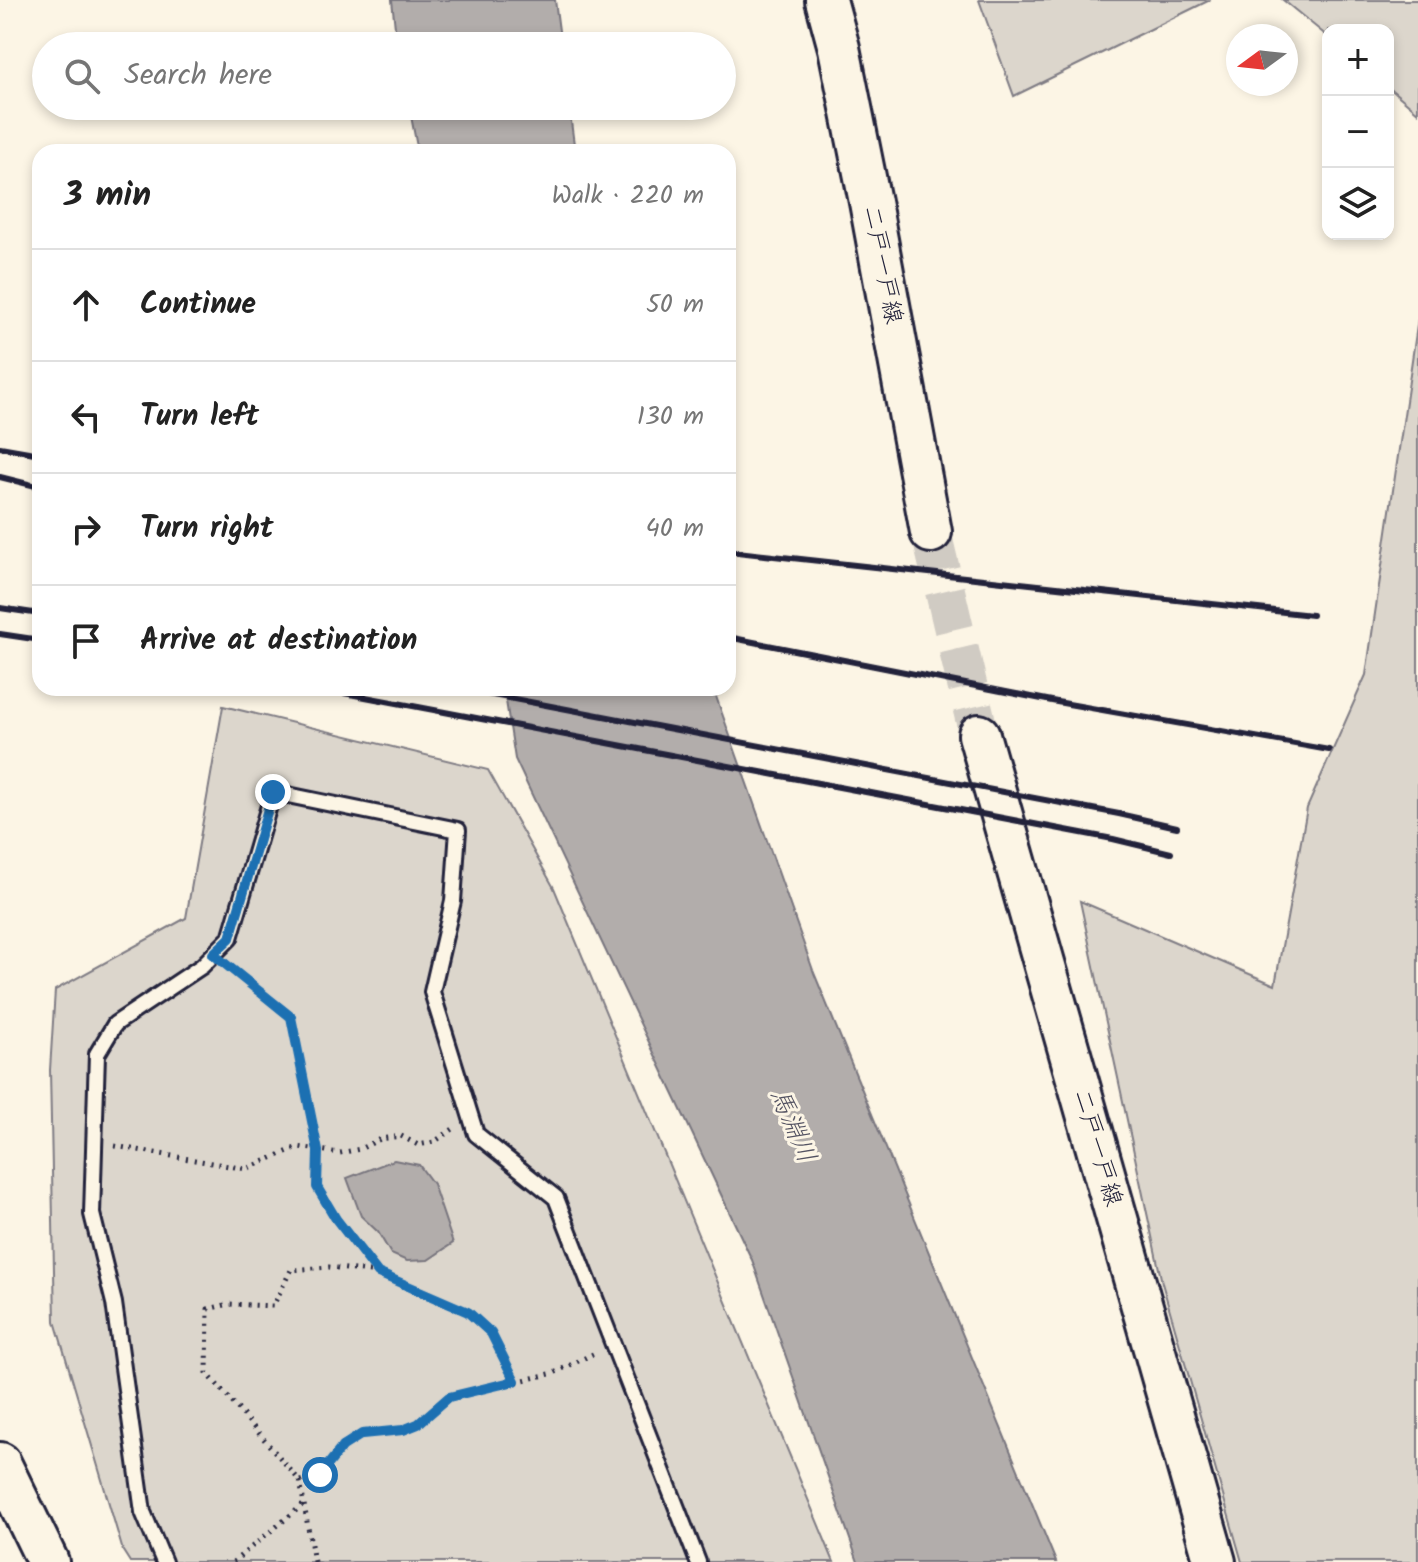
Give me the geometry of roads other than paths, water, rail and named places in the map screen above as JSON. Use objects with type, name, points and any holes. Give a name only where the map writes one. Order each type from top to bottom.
[{"type":"main road","name":"二戸一戸線","points":[[826,0],[839,48],[870,202],[931,532]]},
{"type":"main road","name":"二戸一戸線","points":[[979,735],[1215,1562]]},
{"type":"main road","points":[[0,1463],[48,1562]]},
{"type":"lane","points":[[164,1562],[143,1512],[114,1303],[92,1214],[97,1054],[115,1024],[202,966],[230,938],[273,792],[458,830],[453,901],[432,992],[476,1134],[556,1198],[698,1562]]},
{"type":"water","points":[[392,0],[555,0],[559,32],[395,32]]},
{"type":"water","points":[[412,120],[571,120],[574,144],[416,144]]},
{"type":"water","name":"馬淵川","points":[[505,696],[716,696],[814,973],[1056,1562],[858,1562],[752,1260],[515,759]]},
{"type":"water","points":[[394,1160],[419,1165],[433,1184],[453,1243],[428,1260],[407,1261],[391,1254],[378,1232],[361,1216],[347,1178]]},
{"type":"tunnel","points":[[931,532],[979,735]]},
{"type":"railway","points":[[0,447],[32,453]]},
{"type":"railway","points":[[0,477],[32,485]]},
{"type":"railway","points":[[736,552],[1312,615]]},
{"type":"railway","points":[[0,608],[32,613]]},
{"type":"railway","points":[[0,634],[32,639]]},
{"type":"railway","points":[[736,639],[1057,702],[1329,750]]},
{"type":"railway","points":[[360,696],[1113,839],[1171,853]]},
{"type":"railway","points":[[498,696],[1177,827]]}]
